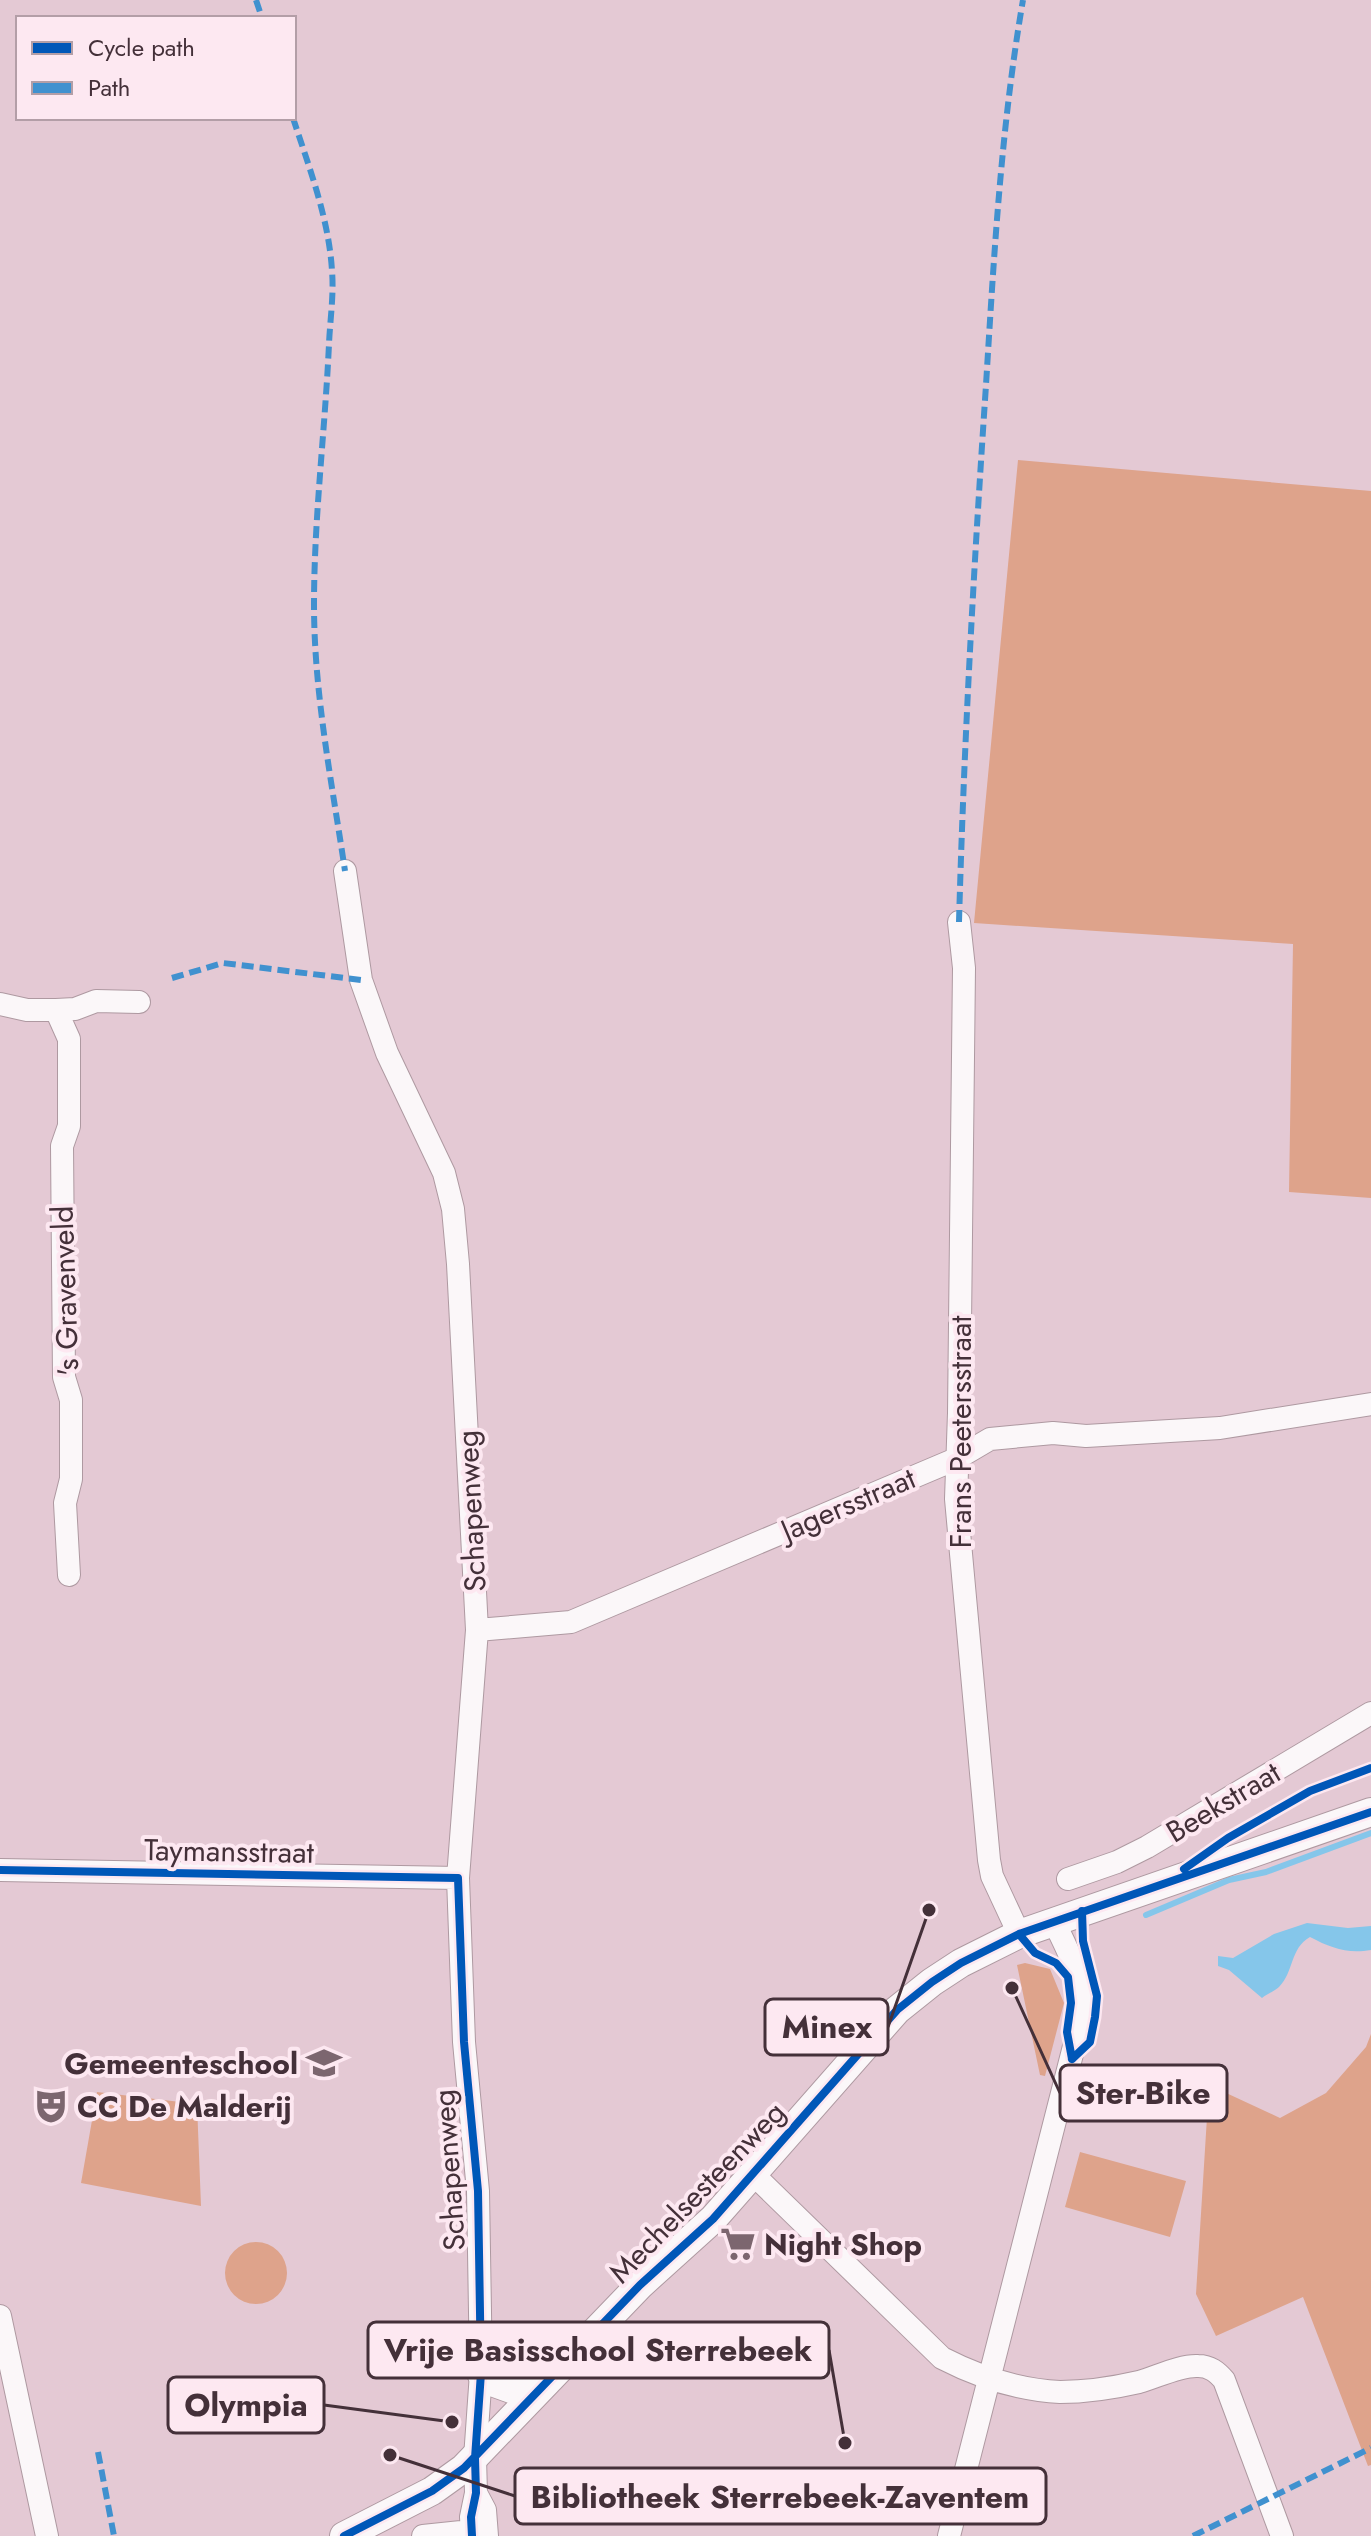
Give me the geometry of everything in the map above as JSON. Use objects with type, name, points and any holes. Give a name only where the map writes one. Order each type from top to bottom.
[{"type":"main road","name":"Mechelsesteenweg","points":[[1167,1881],[1273,1828],[1371,1793]]},
{"type":"main road","name":"Mechelsesteenweg","points":[[344,2536],[438,2488],[475,2458],[640,2285],[700,2232],[754,2175],[897,2010],[951,1969],[1019,1934],[1371,1812]]},
{"type":"main road","points":[[481,2373],[489,2381],[514,2390],[554,2375]]},
{"type":"street","name":"Schapenweg","points":[[345,871],[361,980],[387,1053],[434,1149],[453,1209],[458,1264],[477,1630],[458,1878],[464,2042],[478,2191],[481,2373],[475,2458],[477,2534]]},
{"type":"street","name":"Frans Peetersstraat","points":[[959,922],[964,968],[956,1459],[959,1545],[989,1860],[992,1876],[1019,1934]]},
{"type":"street","points":[[0,1004],[27,1010],[56,1010],[75,1009],[96,1001],[139,1002]]},
{"type":"street","name":"'s Gravenveld","points":[[56,1010],[69,1039],[69,1126],[62,1146],[64,1377],[71,1400],[71,1479],[65,1503],[69,1575]]},
{"type":"street","name":"Jagersstraat","points":[[477,1630],[571,1622],[956,1459],[990,1439],[1053,1433],[1086,1436],[1220,1428],[1371,1404]]},
{"type":"street","name":"Beekstraat","points":[[1068,1879],[1117,1862],[1166,1837],[1371,1713]]},
{"type":"street","name":"Taymansstraat","points":[[0,1870],[458,1878]]},
{"type":"street","points":[[949,2536],[1083,2011],[1080,1983],[1054,1922]]},
{"type":"street","points":[[754,2175],[942,2358],[990,2379],[1026,2388],[1090,2392],[1139,2382],[1196,2365],[1217,2372],[1224,2380],[1282,2536]]},
{"type":"street","points":[[0,2316],[47,2536]]},
{"type":"street","points":[[423,2536],[477,2534]]},
{"type":"shaded area","points":[[1018,460],[1371,491],[1371,1198],[1289,1192],[1293,944],[974,923]]},
{"type":"shaded area","points":[[1025,1963],[1050,1969],[1064,2003],[1045,2076],[1040,2075],[1017,1965]]},
{"type":"shaded area","points":[[1371,2034],[1371,2465],[1368,2466],[1303,2297],[1216,2336],[1196,2294],[1209,2085],[1280,2118],[1326,2093],[1366,2047]]},
{"type":"shaded area","points":[[97,2092],[197,2104],[201,2206],[81,2183]]},
{"type":"shaded area","points":[[1080,2152],[1186,2181],[1170,2237],[1065,2207]]},
{"type":"shaded area","points":[[256,2242],[268,2244],[278,2251],[285,2261],[285,2285],[278,2295],[268,2302],[256,2304],[244,2302],[234,2295],[227,2285],[225,2273],[227,2261],[234,2251],[244,2244]]},
{"type":"water","points":[[1307,1923],[1348,1928],[1371,1926],[1371,1950],[1339,1949],[1310,1937],[1299,1947],[1284,1981],[1262,1998],[1229,1970],[1218,1966],[1218,1956],[1233,1958],[1274,1934]]},
{"type":"waterway","points":[[1146,1915],[1229,1880],[1266,1872],[1371,1833]]},
{"type":"marked path","points":[[256,0],[261,16]]},
{"type":"marked path","points":[[959,922],[970,653],[992,288],[1004,144],[1023,0]]},
{"type":"marked path","points":[[294,120],[323,213],[332,271],[314,605],[320,705],[345,871]]},
{"type":"marked path","points":[[172,978],[223,963],[361,980]]},
{"type":"marked path","points":[[1193,2536],[1371,2448]]},
{"type":"marked path","points":[[98,2452],[114,2536]]},
{"type":"cycle path","points":[[1184,1869],[1228,1838],[1310,1791],[1371,1768]]},
{"type":"cycle path","points":[[344,2536],[432,2491],[464,2468],[640,2285],[713,2219],[897,2010],[932,1982],[961,1963],[1019,1934],[1371,1812]]},
{"type":"cycle path","points":[[0,1870],[458,1878],[464,2042],[478,2191],[481,2373],[472,2536]]},
{"type":"cycle path","points":[[1072,2059],[1090,2042],[1097,1996],[1083,1941],[1082,1911]]},
{"type":"cycle path","points":[[1019,1934],[1035,1953],[1056,1963],[1068,1977],[1071,2003],[1067,2032],[1072,2059]]},
{"type":"place","name":"Minex","points":[[929,1910]]},
{"type":"place","name":"Ster-Bike","points":[[1012,1988]]},
{"type":"place","name":"Gemeenteschool","points":[[324,2063]]},
{"type":"place","name":"CC De Malderij","points":[[51,2106]]},
{"type":"place","name":"Night Shop","points":[[738,2244]]},
{"type":"place","name":"Olympia","points":[[452,2422]]},
{"type":"place","name":"Vrije Basisschool Sterrebeek","points":[[845,2443]]},
{"type":"place","name":"Bibliotheek Sterrebeek-Zaventem","points":[[390,2455]]}]
